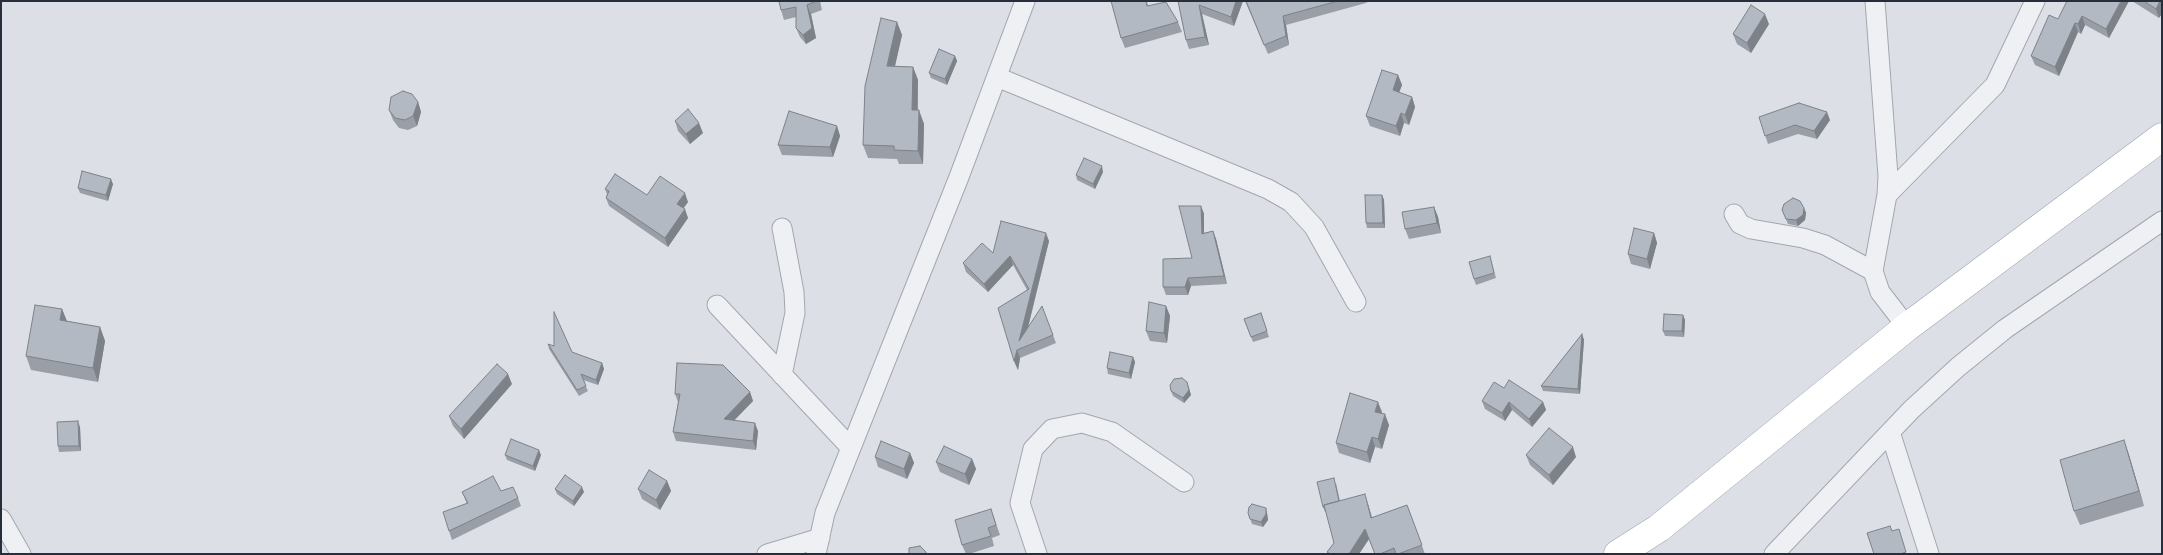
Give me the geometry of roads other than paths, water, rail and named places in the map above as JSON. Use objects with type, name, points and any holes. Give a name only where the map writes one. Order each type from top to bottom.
[{"type":"main road","points":[[1618,554],[1659,528],[1906,327],[2162,137]]},
{"type":"street","points":[[767,554],[818,546],[825,513],[997,77],[1025,1]]},
{"type":"street","points":[[1875,1],[1888,176],[1887,195],[1873,271],[1880,292],[1906,327]]},
{"type":"street","points":[[1887,195],[1994,85],[2034,1]]},
{"type":"street","points":[[997,77],[1268,189],[1291,202],[1314,227],[1356,302]]},
{"type":"street","points":[[1734,214],[1740,224],[1751,229],[1803,238],[1826,245],[1873,271]]},
{"type":"street","points":[[1774,554],[1890,432],[1958,367],[2005,329],[2162,221]]},
{"type":"street","points":[[782,228],[794,292],[795,313],[782,375]]},
{"type":"street","points":[[717,305],[851,448]]},
{"type":"street","points":[[1037,554],[1020,503],[1033,449],[1052,429],[1082,423],[1112,432],[1184,482]]},
{"type":"street","points":[[1890,432],[1929,554]]},
{"type":"street","points":[[1,519],[22,554]]}]
